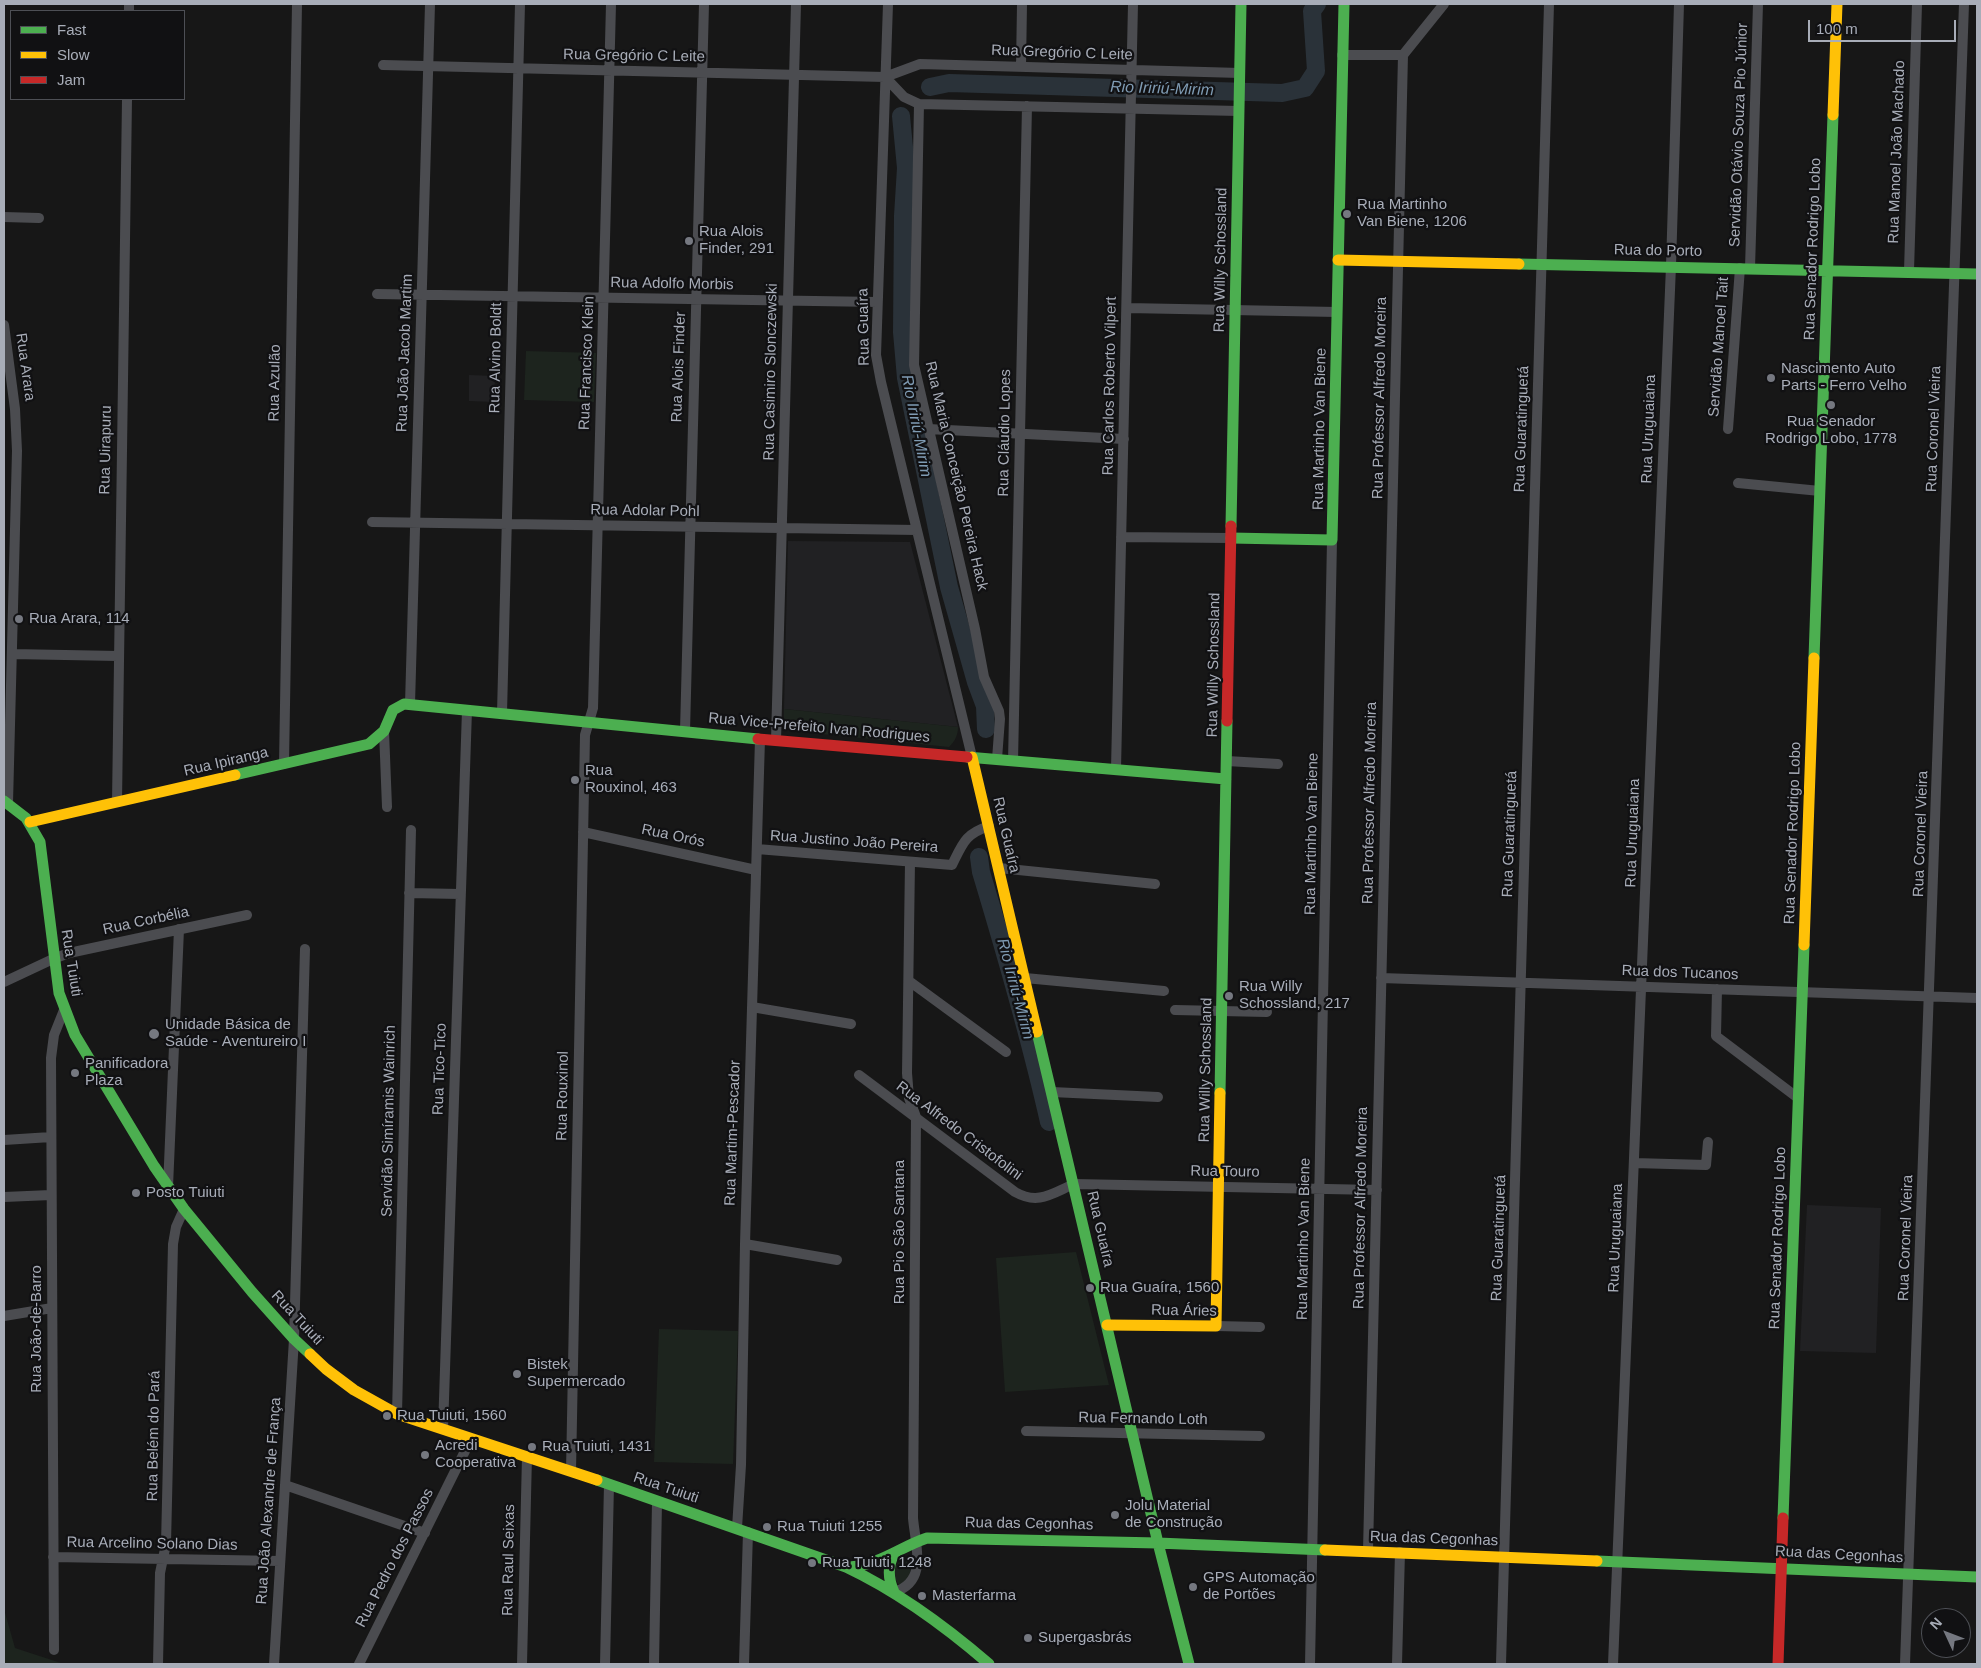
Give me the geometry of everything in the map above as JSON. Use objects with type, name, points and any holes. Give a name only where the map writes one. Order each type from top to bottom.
[{"type":"street","name":"Rua Azulão","points":[[284,764],[297,4]]},
{"type":"street","name":"Rua João Jacob Martim","points":[[410,704],[430,4]]},
{"type":"street","name":"Rua Alvino Boldt","points":[[502,713],[520,4]]},
{"type":"street","name":"Rua Francisco Klein","points":[[590,722],[593,708],[611,4]]},
{"type":"street","name":"Rua Alois Finder","points":[[684,731],[704,4]]},
{"type":"street","name":"Rua Casimiro Slonczewski","points":[[776,740],[796,4]]},
{"type":"street","name":"Rua Guaíra","points":[[888,4],[876,355],[1158,1542],[1189,1664]]},
{"type":"street","points":[[1021,66],[1022,4]]},
{"type":"street","name":"Rua Carlos Roberto Vilpert","points":[[1116,769],[1133,4]]},
{"type":"street","name":"Rua Willy Schossland","points":[[1216,1326],[1241,4]]},
{"type":"street","name":"Rua Martinho Van Biene","points":[[1310,1664],[1344,4]]},
{"type":"street","points":[[1342,56],[1403,55],[1444,4]]},
{"type":"street","name":"Rua Guaratinguetá","points":[[1501,1664],[1549,4]]},
{"type":"street","name":"Rua Uruguaiana","points":[[1613,1664],[1671,266],[1679,4]]},
{"type":"street","name":"Servidão Otávio Souza Pio Júnior","points":[[1745,268],[1758,4]]},
{"type":"street","name":"Rua Senador Rodrigo Lobo","points":[[1778,1664],[1837,4]]},
{"type":"street","name":"Rua Manoel João Machado","points":[[1909,271],[1917,4]]},
{"type":"street","name":"Rua Coronel Vieira","points":[[1906,1664],[1964,4]]},
{"type":"street","name":"Rua Professor Alfredo Moreira","points":[[1368,1551],[1403,55]]},
{"type":"street","name":"Rua Gregório C Leite","points":[[383,65],[885,77],[920,64],[1021,66],[1132,74],[1240,77]]},
{"type":"street","points":[[885,77],[904,97],[919,104],[1132,108],[1239,105]]},
{"type":"street","name":"Rua Uirapuru","points":[[117,802],[127,100]]},
{"type":"street","name":"Rua Maria Conceição Pereira Hack","points":[[919,104],[914,365],[975,629],[984,677],[999,711],[997,759]]},
{"type":"street","name":"Rua Cláudio Lopes","points":[[1013,761],[1027,106]]},
{"type":"street","points":[[4,217],[39,218]]},
{"type":"street","name":"Rua do Porto","points":[[1338,260],[1828,269],[1977,274]]},
{"type":"street","name":"Servidão Manoel Tait","points":[[1728,429],[1745,268]]},
{"type":"street","name":"Rua Adolfo Morbis","points":[[377,294],[877,302]]},
{"type":"street","points":[[1127,308],[1337,312]]},
{"type":"street","name":"Rua Arara","points":[[4,325],[16,429],[9,578],[12,654],[6,802]]},
{"type":"street","points":[[928,429],[1124,439]]},
{"type":"street","points":[[1738,483],[1820,491]]},
{"type":"street","name":"Rua Adolar Pohl","points":[[372,522],[917,530]]},
{"type":"street","points":[[1121,537],[1332,540]]},
{"type":"street","points":[[12,654],[118,656]]},
{"type":"street","name":"Rua Ipiranga","points":[[30,822],[368,744],[384,731],[393,710],[404,704],[410,704]]},
{"type":"street","name":"Rua Vice-Prefeito Ivan Rodrigues","points":[[410,704],[760,739],[1226,779]]},
{"type":"street","name":"Rua Tico-Tico","points":[[443,1430],[467,710]]},
{"type":"street","name":"Rua Rouxinol","points":[[571,1471],[585,735],[590,722]]},
{"type":"street","points":[[384,731],[387,807]]},
{"type":"street","name":"Rua Martim-Pescador","points":[[744,1664],[741,1465],[745,1244],[760,739]]},
{"type":"street","points":[[1227,761],[1278,764]]},
{"type":"street","name":"Rua Tuiuti","points":[[6,802],[30,822],[40,842],[43,855],[53,959],[59,993],[64,1010],[81,1047],[168,1188],[221,1256],[294,1339],[326,1369],[368,1399],[397,1414],[527,1456],[846,1567],[894,1592],[942,1624],[989,1664]]},
{"type":"street","name":"Rua Justino João Pereira","points":[[757,850],[952,864],[968,836],[975,831],[989,826]]},
{"type":"street","name":"Servidão Simíramis Wainrich","points":[[397,1414],[411,830]]},
{"type":"street","name":"Rua Orós","points":[[583,832],[756,870]]},
{"type":"street","name":"Rua Pio São Santana","points":[[894,1592],[907,1587],[915,1576],[918,1560],[913,1518],[916,1117],[909,1098],[908,1086],[910,862]]},
{"type":"street","points":[[999,868],[1155,884]]},
{"type":"street","points":[[409,893],[460,894]]},
{"type":"street","name":"Rua Corbélia","points":[[4,982],[69,953],[246,915]]},
{"type":"street","points":[[168,1188],[179,929]]},
{"type":"street","name":"Rua João Alexandre de França","points":[[274,1664],[294,1339],[305,949]]},
{"type":"street","points":[[1025,978],[1164,991]]},
{"type":"street","name":"Rua dos Tucanos","points":[[1381,978],[1977,998]]},
{"type":"street","points":[[909,981],[1006,1052]]},
{"type":"street","points":[[1717,989],[1716,1036],[1798,1098]]},
{"type":"street","points":[[752,1007],[851,1024]]},
{"type":"street","name":"Rua João-de-Barro","points":[[54,1650],[51,1047],[64,1010]]},
{"type":"street","points":[[1175,1010],[1266,1012]]},
{"type":"street","name":"Rua Alfredo Cristofolini","points":[[859,1075],[1023,1196],[1039,1198],[1074,1184]]},
{"type":"street","points":[[1052,1092],[1158,1097]]},
{"type":"street","points":[[4,1140],[51,1137]]},
{"type":"street","points":[[1634,1163],[1706,1165],[1708,1142]]},
{"type":"street","name":"Rua Touro","points":[[1074,1184],[1377,1190]]},
{"type":"street","points":[[4,1197],[51,1195]]},
{"type":"street","name":"Rua Belém do Pará","points":[[158,1664],[160,1573],[166,1544],[173,1244],[176,1227],[184,1209]]},
{"type":"street","points":[[745,1244],[837,1260]]},
{"type":"street","points":[[4,1316],[52,1308]]},
{"type":"street","name":"Rua Áries","points":[[1107,1324],[1260,1327]]},
{"type":"street","name":"Rua Fernando Loth","points":[[1026,1431],[1260,1436]]},
{"type":"street","name":"Rua Pedro dos Passos","points":[[359,1664],[471,1439]]},
{"type":"street","name":"Rua Raul Seixas","points":[[522,1664],[527,1456]]},
{"type":"street","points":[[605,1664],[609,1484]]},
{"type":"street","points":[[285,1485],[425,1533]]},
{"type":"street","points":[[654,1664],[657,1502]]},
{"type":"street","name":"Rua das Cegonhas","points":[[894,1554],[916,1540],[937,1537],[1158,1542],[1977,1577]]},
{"type":"street","points":[[1397,1664],[1400,1552]]},
{"type":"street","points":[[894,1554],[888,1567],[890,1584],[894,1592]]},
{"type":"street","name":"Rua Tuiuti","points":[[846,1567],[867,1566],[894,1554]]},
{"type":"street","name":"Rua Arcelino Solano Dias","points":[[53,1557],[280,1560]]},
{"type":"shaded area","points":[[526,351],[596,353],[594,402],[524,400]]},
{"type":"shaded area","points":[[469,375],[495,376],[494,402],[469,401]]},
{"type":"shaded area","points":[[788,541],[910,542],[958,727],[784,709]]},
{"type":"shaded area","points":[[784,709],[958,727],[958,730],[956,738],[949,747],[793,731],[784,722]]},
{"type":"shaded area","points":[[1807,1205],[1881,1208],[1876,1353],[1800,1351]]},
{"type":"shaded area","points":[[1076,1252],[1109,1385],[1005,1392],[996,1258]]},
{"type":"shaded area","points":[[659,1329],[738,1331],[733,1464],[654,1462]]},
{"type":"shaded area","points":[[908,1558],[913,1558],[909,1578],[902,1584],[898,1584],[892,1572],[898,1563]]},
{"type":"shaded area","points":[[4,1609],[15,1648],[64,1664],[4,1664]]},
{"type":"waterway","name":"Rio Iririú-Mirim","points":[[930,87],[949,83],[1282,93],[1305,88],[1316,71],[1312,11],[1317,4]]},
{"type":"waterway","name":"Rio Iririú-Mirim","points":[[901,116],[906,168],[903,216],[902,332],[906,378],[949,587],[976,682],[985,706],[986,729]]},
{"type":"waterway","name":"Rio Iririú-Mirim","points":[[979,857],[981,872],[1034,1059],[1049,1122]]},
{"type":"traffic: fast","points":[[1231,526],[1241,4]]},
{"type":"traffic: fast","points":[[1231,538],[1332,540],[1344,4]]},
{"type":"traffic: fast","points":[[1814,658],[1833,115]]},
{"type":"traffic: fast","points":[[1519,264],[1977,274]]},
{"type":"traffic: fast","points":[[235,775],[369,744],[384,731],[393,710],[404,704],[758,739]]},
{"type":"traffic: fast","points":[[1220,1093],[1227,721]]},
{"type":"traffic: fast","points":[[967,757],[1226,779]]},
{"type":"traffic: fast","points":[[4,801],[26,818],[40,842],[59,993],[75,1035],[154,1166],[184,1209],[252,1292],[310,1354]]},
{"type":"traffic: fast","points":[[1783,1518],[1804,945]]},
{"type":"traffic: fast","points":[[1037,1032],[1158,1543],[1325,1550]]},
{"type":"traffic: fast","points":[[597,1480],[846,1567],[885,1587],[921,1611],[956,1636],[989,1664]]},
{"type":"traffic: fast","points":[[850,1567],[870,1563],[927,1538],[1158,1543],[1189,1664]]},
{"type":"traffic: fast","points":[[894,1554],[889,1573],[894,1592]]},
{"type":"traffic: fast","points":[[1597,1561],[1977,1577]]},
{"type":"traffic: slow","points":[[1833,115],[1837,4]]},
{"type":"traffic: slow","points":[[1338,260],[1519,264]]},
{"type":"traffic: slow","points":[[1804,945],[1814,658]]},
{"type":"traffic: slow","points":[[972,757],[1037,1032]]},
{"type":"traffic: slow","points":[[30,822],[235,775]]},
{"type":"traffic: slow","points":[[1107,1325],[1216,1326],[1220,1093]]},
{"type":"traffic: slow","points":[[310,1354],[354,1390],[397,1414],[597,1480]]},
{"type":"traffic: slow","points":[[1325,1550],[1597,1561]]},
{"type":"traffic: jam","points":[[1227,721],[1231,526]]},
{"type":"traffic: jam","points":[[758,739],[967,757]]},
{"type":"traffic: jam","points":[[1778,1664],[1783,1518]]},
{"type":"place","name":"Rua Martinho Van Biene, 1206","points":[[1347,214]]},
{"type":"place","name":"Rua Alois Finder, 291","points":[[689,241]]},
{"type":"place","name":"Nascimento Auto Parts - Ferro Velho","points":[[1771,378]]},
{"type":"place","name":"Rua Senador Rodrigo Lobo, 1778","points":[[1831,405]]},
{"type":"place","name":"Rua Arara, 114","points":[[19,619]]},
{"type":"place","name":"Rua Rouxinol, 463","points":[[575,780]]},
{"type":"place","name":"Rua Willy Schossland, 217","points":[[1229,996]]},
{"type":"place","name":"Unidade Básica de Saúde - Aventureiro I","points":[[154,1034]]},
{"type":"place","name":"Panificadora Plaza","points":[[75,1073]]},
{"type":"place","name":"Posto Tuiuti","points":[[136,1193]]},
{"type":"place","name":"Rua Guaíra, 1560","points":[[1090,1288]]},
{"type":"place","name":"Bistek Supermercado","points":[[517,1374]]},
{"type":"place","name":"Rua Tuiuti, 1560","points":[[387,1416]]},
{"type":"place","name":"Rua Tuiuti, 1431","points":[[532,1447]]},
{"type":"place","name":"Acredi Cooperativa","points":[[425,1455]]},
{"type":"place","name":"Jolu Material de Construção","points":[[1115,1515]]},
{"type":"place","name":"Rua Tuiuti 1255","points":[[767,1527]]},
{"type":"place","name":"Rua Tuiuti, 1248","points":[[812,1563]]},
{"type":"place","name":"GPS Automação de Portões","points":[[1193,1587]]},
{"type":"place","name":"Masterfarma","points":[[922,1596]]},
{"type":"place","name":"Supergasbrás","points":[[1028,1638]]}]
